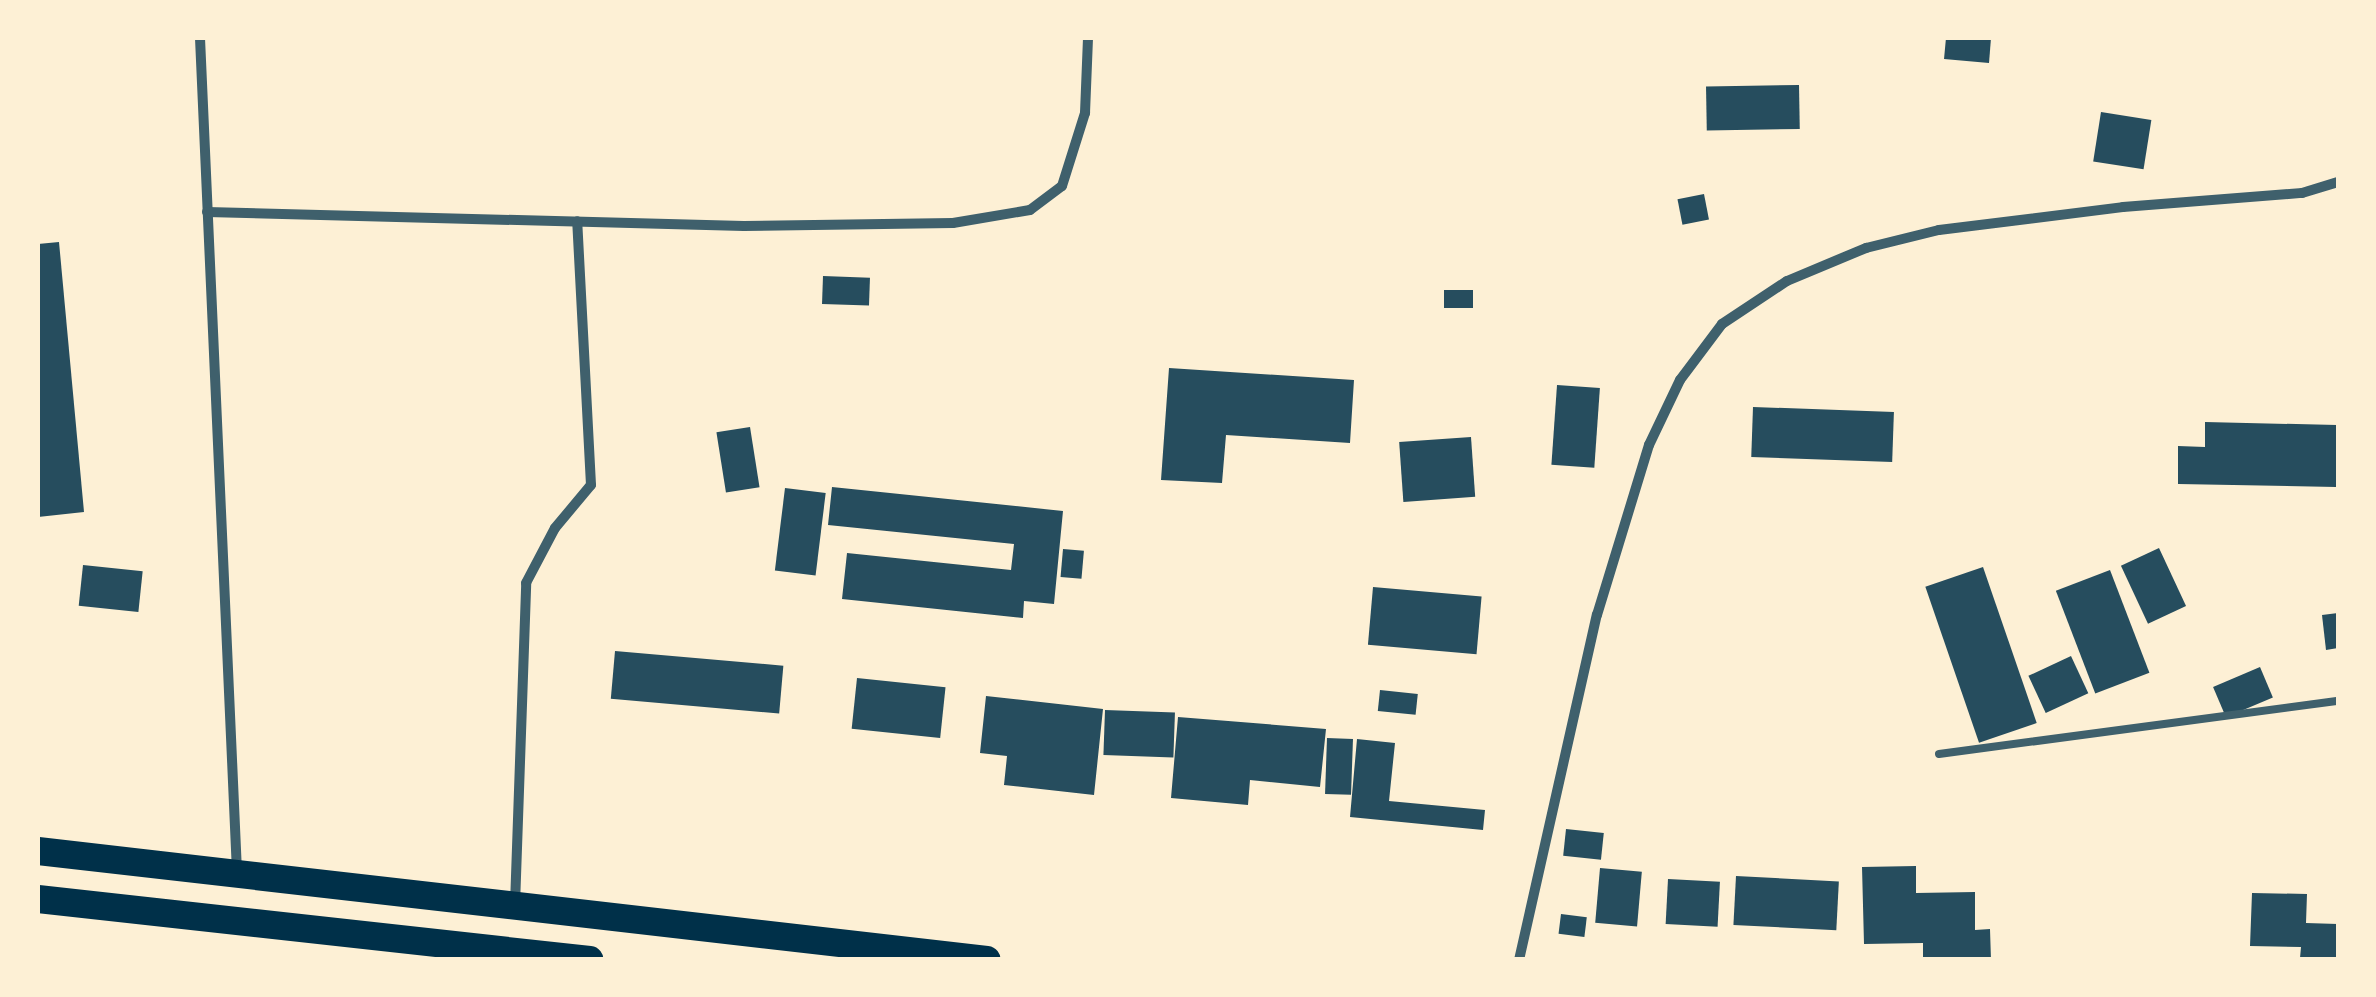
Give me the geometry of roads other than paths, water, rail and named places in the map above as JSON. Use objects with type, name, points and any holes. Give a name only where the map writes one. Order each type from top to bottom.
[{"type":"highway","points":[[38,851],[987,960]]},
{"type":"highway","points":[[38,900],[590,960]]},
{"type":"street","points":[[200,38],[237,874]]},
{"type":"street","points":[[208,212],[744,226],[953,222],[1030,210],[1062,186],[1085,113],[1088,38]]},
{"type":"street","points":[[1519,960],[1596,616],[1649,445],[1680,380],[1722,324],[1787,281],[1866,248],[1939,230],[2124,207],[2302,194],[2338,182]]},
{"type":"street","points":[[515,906],[526,582],[555,528],[591,485],[578,221]]},
{"type":"lane","points":[[1939,754],[2338,701]]}]
